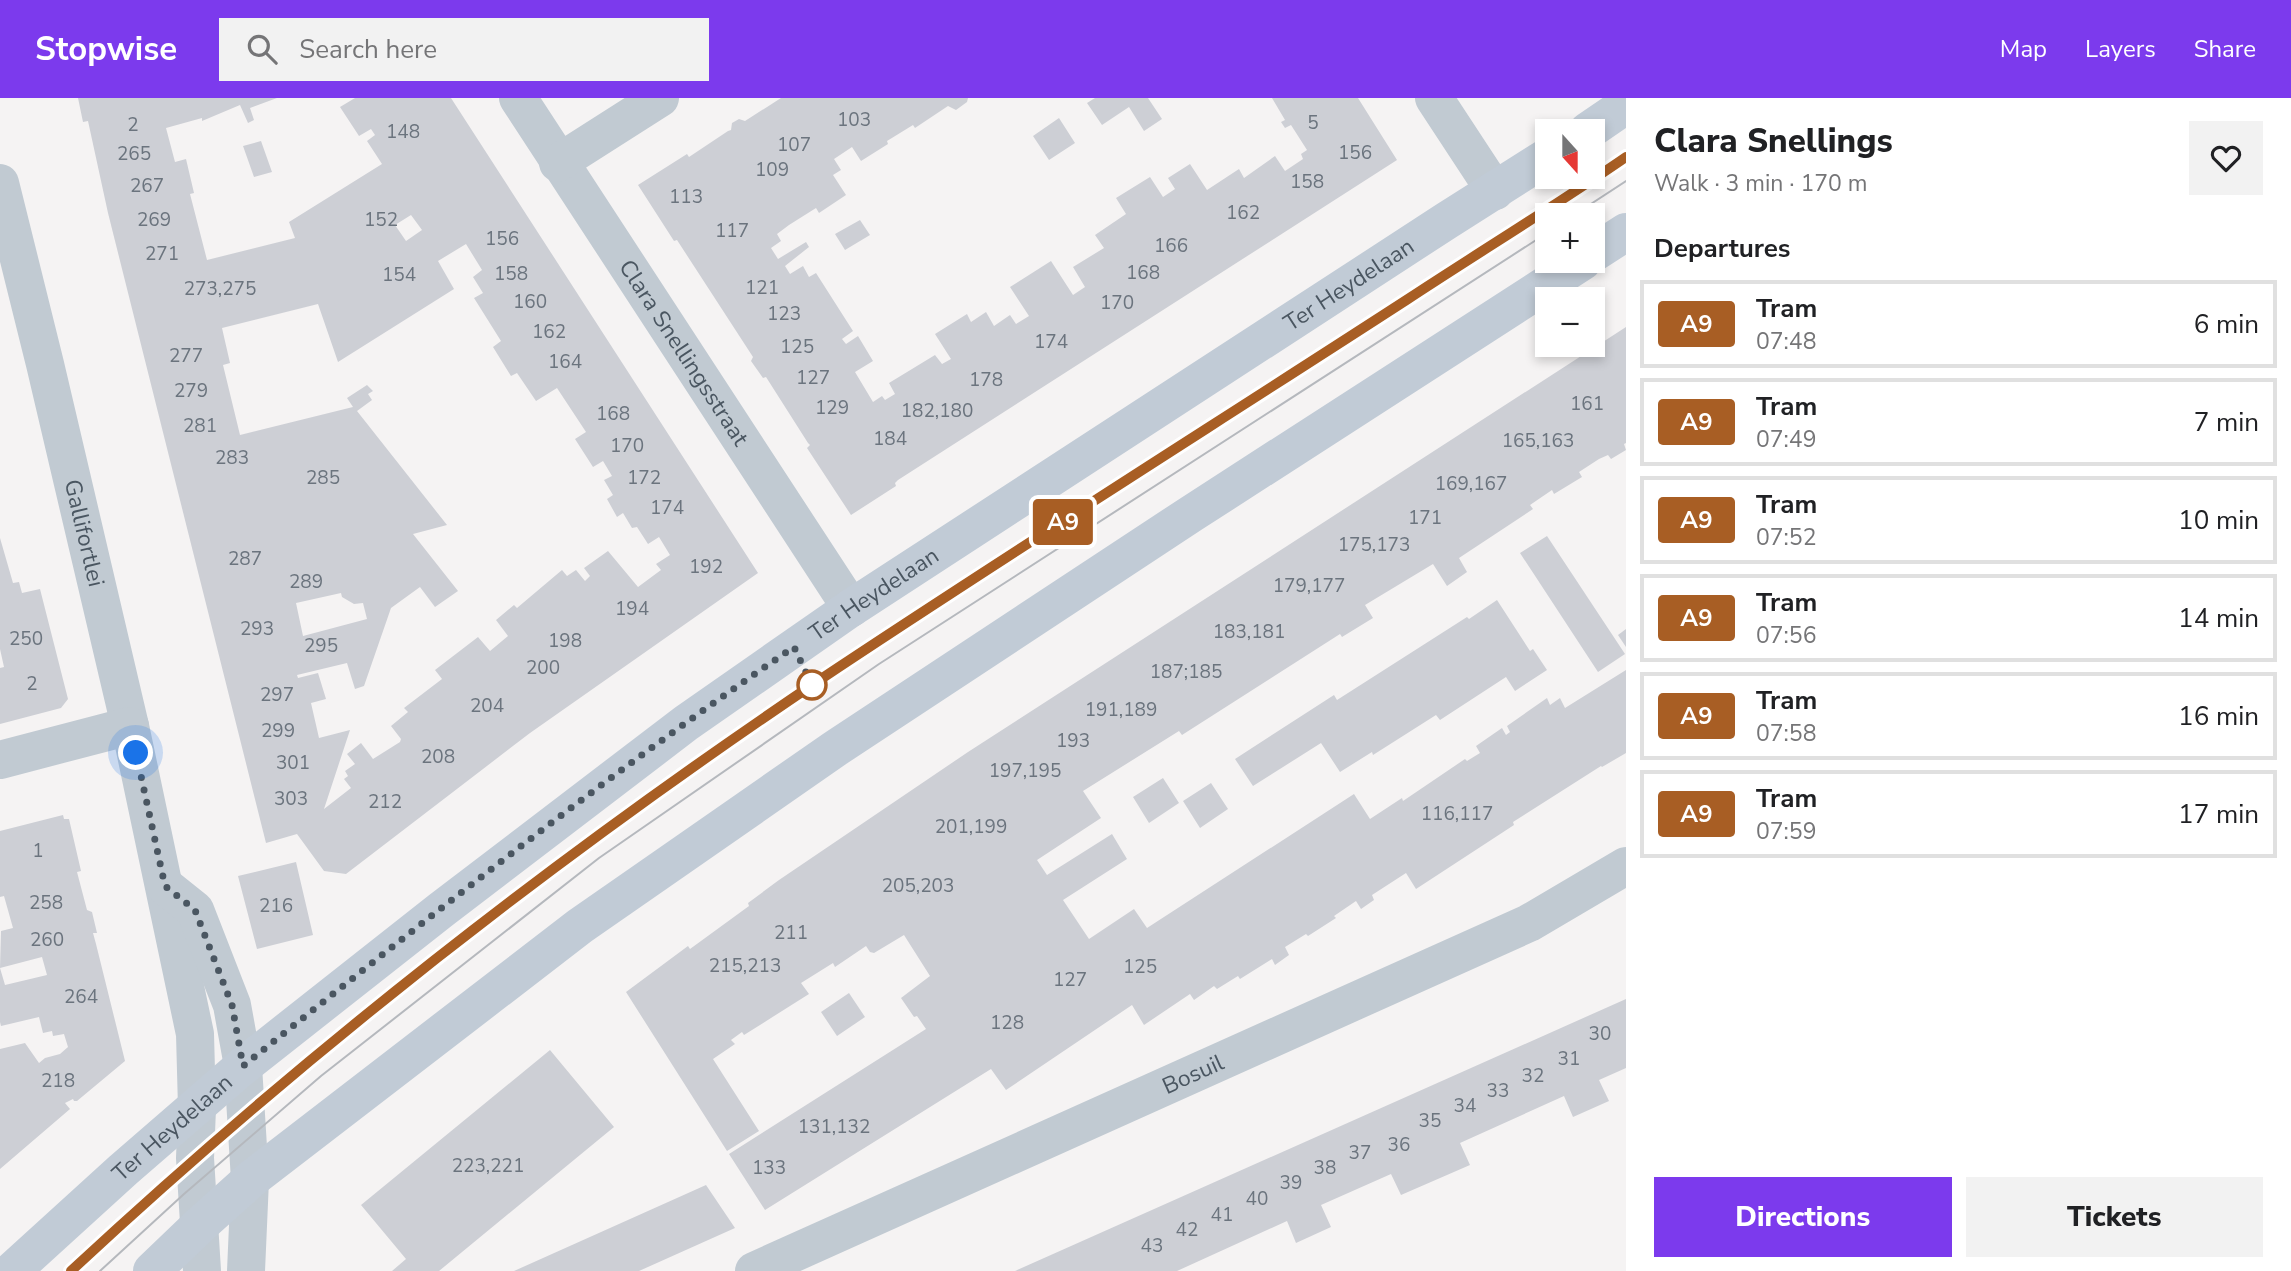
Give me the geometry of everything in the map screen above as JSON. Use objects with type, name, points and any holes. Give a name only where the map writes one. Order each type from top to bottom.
[{"type":"street","name":"Clara Snellingsstraat","points":[[518,98],[851,608]]},
{"type":"street","points":[[1434,98],[1495,191]]},
{"type":"street","points":[[558,163],[644,102]]},
{"type":"street","points":[[1605,119],[1626,105]]},
{"type":"street","name":"Ter Heydelaan","points":[[12,1271],[243,1066],[622,770],[851,608],[1535,166]]},
{"type":"street","name":"Gallifortlei","points":[[0,183],[130,726],[195,1034],[195,1158],[202,1271]]},
{"type":"street","points":[[1605,246],[1626,232]]},
{"type":"street","points":[[152,1271],[250,1180],[580,926],[835,748],[1564,273]]},
{"type":"street","points":[[0,760],[130,726]]},
{"type":"street","name":"Bosuil","points":[[754,1271],[1529,923],[1626,866]]},
{"type":"street","points":[[165,886],[195,910],[232,1005],[243,1066],[250,1180],[246,1271]]},
{"type":"building","points":[[78,98],[277,98],[250,108],[254,120],[248,123],[240,105],[202,121],[202,118],[166,128],[175,162],[186,159],[194,193],[190,194],[207,260],[295,238],[289,222],[382,164],[367,141],[375,135],[371,129],[359,136],[340,107],[355,98],[451,98],[758,573],[530,733],[346,874],[324,871],[297,834],[266,843],[108,213],[88,121],[83,122]],"holes":[[[411,215],[422,230],[406,241],[395,225]],[[466,244],[482,270],[473,277],[483,293],[474,298],[501,341],[493,347],[511,376],[517,373],[536,401],[557,388],[586,432],[575,439],[593,467],[603,461],[612,476],[604,480],[613,495],[607,499],[617,517],[623,513],[632,528],[637,527],[648,544],[659,537],[670,555],[656,564],[661,570],[638,587],[608,551],[584,568],[590,576],[585,581],[576,570],[567,576],[562,570],[517,608],[514,605],[496,620],[508,636],[490,651],[478,637],[435,670],[442,679],[404,708],[408,712],[391,726],[401,739],[400,742],[373,759],[361,743],[347,754],[355,764],[345,771],[348,776],[344,779],[351,788],[324,809],[350,730],[319,738],[311,703],[326,699],[318,673],[298,678],[297,675],[347,663],[355,689],[364,686],[391,608],[420,587],[435,607],[458,591],[413,534],[447,525],[357,411],[372,400],[368,394],[373,391],[367,385],[347,398],[353,407],[240,435],[223,365],[230,363],[222,328],[318,304],[338,362],[454,289],[438,261]],[[341,593],[342,597],[354,604],[363,603],[367,619],[303,636],[296,603]]]},
{"type":"building","points":[[781,98],[968,98],[967,102],[956,110],[948,106],[915,128],[913,125],[861,161],[852,147],[834,159],[841,170],[833,175],[846,195],[819,213],[816,208],[789,225],[777,234],[781,241],[771,248],[778,259],[806,242],[809,247],[785,266],[790,274],[803,266],[809,277],[816,273],[853,331],[842,339],[846,344],[858,336],[873,361],[855,372],[873,402],[882,396],[885,400],[895,394],[889,383],[935,355],[942,364],[951,359],[935,334],[967,314],[971,322],[986,312],[994,326],[1010,315],[1016,324],[1029,316],[1010,287],[1051,261],[1073,295],[1085,287],[1073,267],[1104,248],[1095,235],[1126,214],[1116,198],[1150,177],[1163,197],[1175,189],[1168,178],[1190,164],[1207,190],[1239,169],[1244,178],[1275,156],[1285,171],[1303,159],[1301,154],[1307,150],[1291,125],[1285,128],[1281,122],[1285,120],[1272,98],[1358,98],[1397,160],[898,480],[896,486],[851,515],[807,448],[810,445],[766,377],[763,378],[751,361],[753,357],[638,185],[731,130],[732,123],[739,119],[745,121]]},
{"type":"building","points":[[1095,98],[1148,98],[1162,119],[1144,131],[1129,107],[1102,125],[1087,103]]},
{"type":"building","points":[[1059,118],[1075,143],[1049,160],[1033,136]]},
{"type":"building","points":[[261,141],[272,172],[254,177],[243,146]]},
{"type":"building","points":[[860,220],[870,235],[845,250],[835,234]]},
{"type":"building","points":[[1626,327],[1626,450],[1611,459],[1608,455],[1599,459],[1579,472],[1582,477],[1554,494],[1552,490],[1530,505],[1533,509],[1459,558],[1467,572],[1447,586],[1433,564],[1365,605],[1373,618],[1342,637],[1340,634],[1182,735],[1179,731],[1083,791],[1101,818],[1037,860],[1047,875],[1112,834],[1127,859],[1063,900],[1089,939],[1134,909],[1147,928],[1354,794],[1370,819],[1402,798],[1403,801],[1465,759],[1467,761],[1480,753],[1476,746],[1502,728],[1506,735],[1510,732],[1507,726],[1547,698],[1550,705],[1560,698],[1565,708],[1626,670],[1626,753],[1513,822],[1514,825],[1416,889],[1406,873],[1372,895],[1374,900],[1361,909],[1356,901],[1334,916],[1336,918],[1285,947],[1289,955],[1275,965],[1272,959],[1240,979],[1238,976],[1217,989],[1214,986],[1194,1000],[1190,994],[1144,1025],[1132,1005],[1006,1090],[991,1069],[765,1210],[729,1154],[926,1029],[901,998],[930,976],[904,935],[874,953],[866,946],[835,967],[833,963],[801,983],[809,994],[744,1035],[742,1032],[731,1040],[735,1044],[713,1059],[759,1131],[727,1151],[626,992],[688,946],[690,949],[749,906],[748,903],[779,880],[968,752],[1580,357],[1605,357],[1605,341]]},
{"type":"building","points":[[1547,536],[1625,654],[1598,672],[1520,553]]},
{"type":"building","points":[[0,538],[13,583],[19,582],[22,593],[40,589],[68,699],[61,708],[0,724],[0,668],[4,667],[0,649]]},
{"type":"building","points":[[1497,600],[1530,651],[1533,649],[1547,670],[1515,691],[1506,677],[1440,720],[1436,715],[1373,755],[1372,752],[1340,772],[1321,743],[1253,786],[1235,759],[1334,695],[1337,700]]},
{"type":"building","points":[[1626,629],[1626,647],[1618,635]]},
{"type":"building","points":[[1163,778],[1179,803],[1149,823],[1133,797]]},
{"type":"building","points":[[1211,783],[1228,809],[1200,828],[1183,801]]},
{"type":"building","points":[[63,815],[64,819],[69,819],[81,871],[77,872],[87,910],[92,912],[97,933],[93,933],[125,1061],[77,1101],[73,1099],[65,1103],[70,1109],[0,1169],[0,1049],[25,1043],[39,1063],[45,1058],[60,1054],[68,1047],[64,1034],[53,1036],[52,1031],[43,1033],[39,1017],[1,1026],[0,968],[1,931],[13,928],[4,896],[0,897],[0,831]],"holes":[[[42,957],[47,975],[5,985],[0,968]]]},
{"type":"building","points":[[296,862],[313,935],[257,949],[238,876]]},
{"type":"building","points":[[849,993],[865,1017],[837,1036],[821,1012]]},
{"type":"building","points":[[1626,999],[1626,1068],[1599,1080],[1609,1101],[1573,1117],[1564,1096],[1460,1143],[1470,1165],[1401,1195],[1391,1174],[1321,1205],[1331,1227],[1296,1243],[1287,1221],[1177,1271],[1015,1271]]},
{"type":"building","points":[[550,1050],[614,1127],[439,1271],[392,1271],[406,1259],[361,1205]]},
{"type":"building","points":[[706,1185],[735,1228],[639,1271],[514,1271]]},
{"type":"tram line","points":[[71,1271],[249,1112],[340,1036],[527,888],[623,817],[889,634],[1626,157]]},
{"type":"tram line","name":"A9","points":[[71,1271],[246,1113],[309,1061],[455,944],[629,813],[869,648],[1626,157]]},
{"type":"tram line","points":[[1592,203],[1626,181]]},
{"type":"tram line","points":[[100,1271],[184,1194],[321,1076],[599,858],[879,664],[1535,241]]},
{"type":"route","points":[[136,753],[165,886],[195,910],[232,1005],[243,1066],[622,770],[794,647],[812,685]]}]
